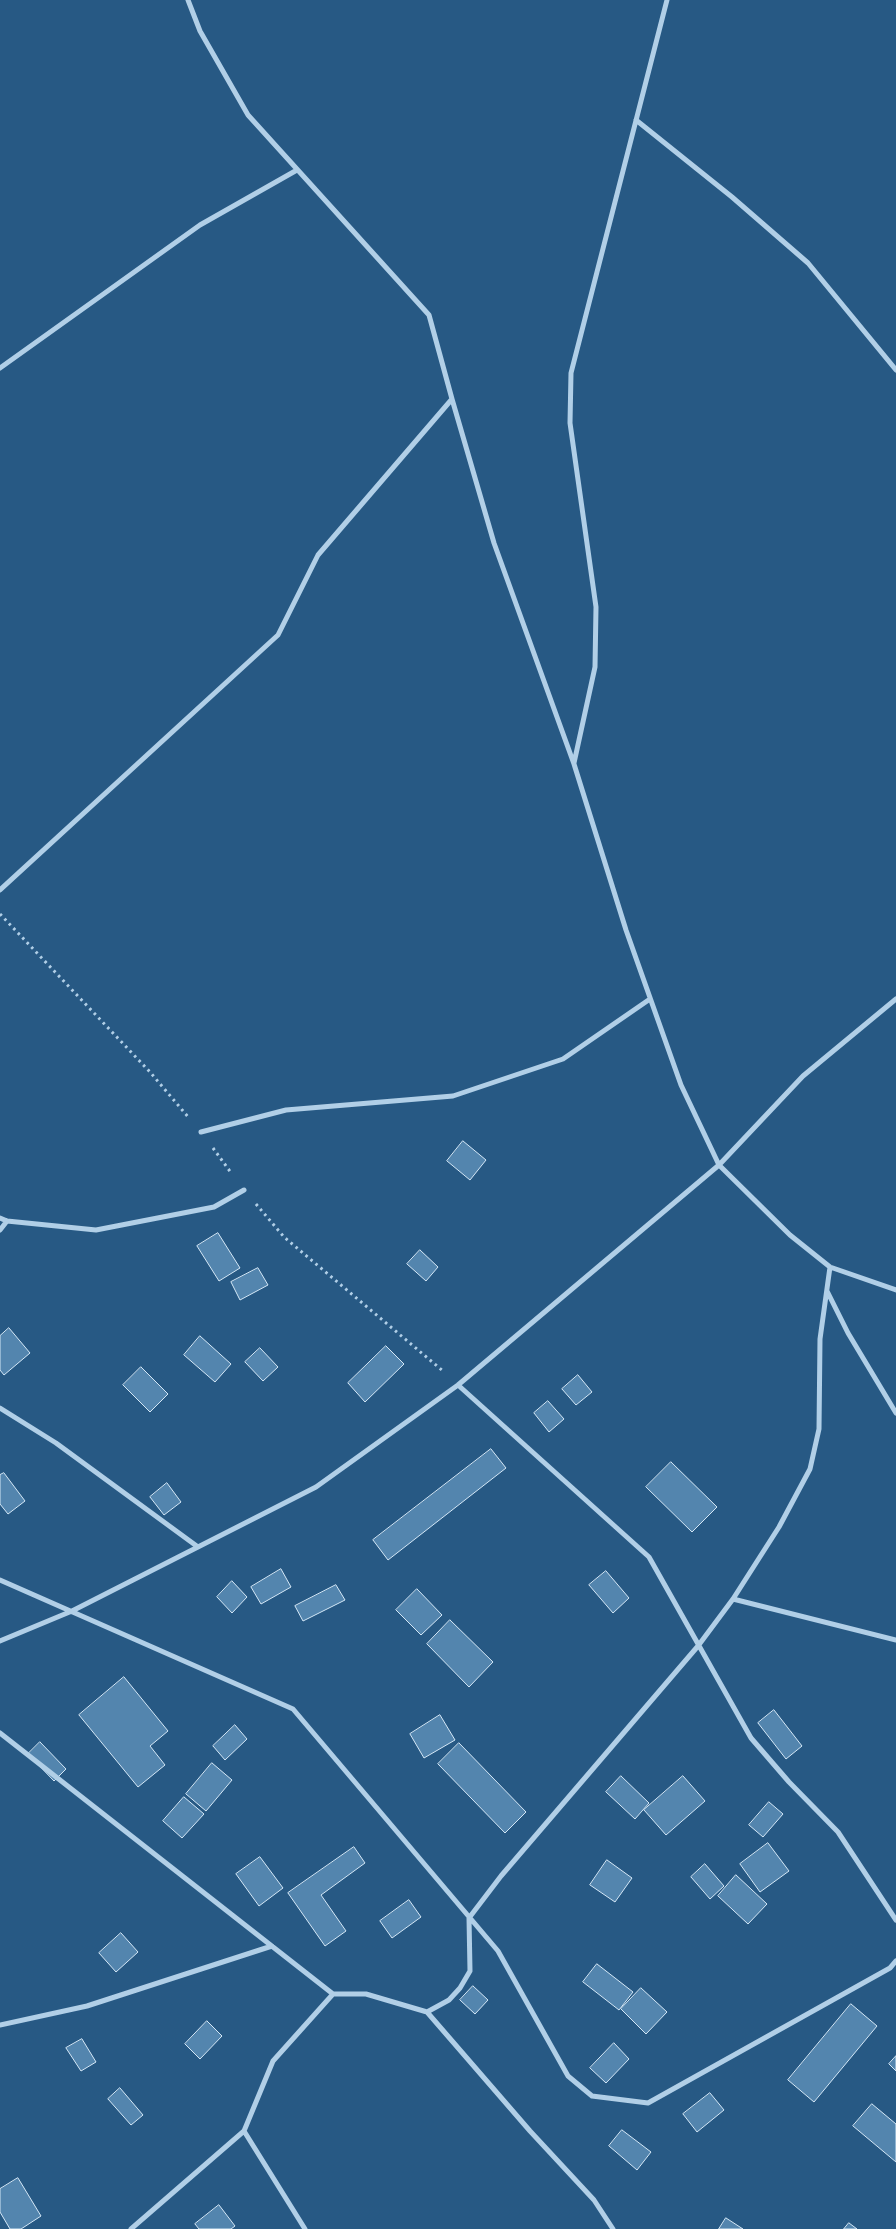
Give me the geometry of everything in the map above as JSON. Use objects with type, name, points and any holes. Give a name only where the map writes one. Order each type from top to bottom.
[{"type":"street","points":[[188,0],[200,31],[248,115],[430,315],[452,399],[494,543],[574,764],[626,930],[681,1085],[719,1165],[790,1235],[830,1267],[896,1290]]},
{"type":"street","points":[[574,764],[596,667],[596,607],[570,423],[571,373],[667,0]]},
{"type":"street","points":[[636,120],[732,197],[808,263],[896,370]]},
{"type":"street","points":[[0,368],[200,225],[297,170]]},
{"type":"street","points":[[0,890],[278,635],[318,555],[452,399]]},
{"type":"street","points":[[201,1132],[286,1110],[453,1096],[563,1059],[650,999]]},
{"type":"street","points":[[0,1641],[72,1611],[316,1487],[458,1385],[719,1165],[803,1076],[896,999]]},
{"type":"street","points":[[0,1218],[8,1221],[96,1230],[214,1207],[244,1190]]},
{"type":"street","points":[[0,1230],[8,1221]]},
{"type":"street","points":[[427,2012],[449,2000],[460,1988],[470,1971],[469,1918],[501,1876],[698,1646],[733,1600],[779,1527],[810,1469],[819,1429],[820,1339],[830,1267]]},
{"type":"street","points":[[827,1291],[848,1333],[896,1413]]},
{"type":"street","points":[[458,1385],[649,1557],[751,1738],[789,1782],[838,1832],[896,1920]]},
{"type":"street","points":[[0,1408],[56,1443],[198,1547]]},
{"type":"street","points":[[0,1580],[293,1709],[498,1951],[568,2076],[592,2096],[648,2102],[890,1968],[896,1961]]},
{"type":"street","points":[[733,1600],[896,1640]]},
{"type":"street","points":[[0,1733],[333,1994],[366,1994],[427,2012],[530,2131],[594,2200],[614,2229]]},
{"type":"street","points":[[0,2026],[87,2006],[272,1946]]},
{"type":"street","points":[[890,1968],[896,1972]]},
{"type":"street","points":[[132,2229],[244,2131],[273,2061],[333,1994]]},
{"type":"street","points":[[244,2131],[305,2229]]},
{"type":"path","points":[[0,914],[150,1072],[201,1132],[244,1190],[284,1237],[458,1385]]},
{"type":"building","points":[[463,1141],[486,1160],[470,1180],[447,1161]]},
{"type":"building","points":[[218,1233],[240,1268],[219,1281],[197,1246]]},
{"type":"building","points":[[420,1250],[438,1267],[426,1281],[407,1264]]},
{"type":"building","points":[[258,1268],[268,1285],[240,1300],[231,1282]]},
{"type":"building","points":[[9,1328],[30,1353],[4,1375],[0,1370],[0,1336]]},
{"type":"building","points":[[200,1336],[231,1364],[215,1382],[184,1355]]},
{"type":"building","points":[[386,1346],[404,1364],[365,1402],[348,1383]]},
{"type":"building","points":[[260,1348],[278,1367],[263,1381],[245,1362]]},
{"type":"building","points":[[141,1367],[168,1394],[150,1412],[123,1385]]},
{"type":"building","points":[[578,1375],[592,1392],[576,1405],[562,1389]]},
{"type":"building","points":[[548,1401],[564,1419],[549,1432],[534,1413]]},
{"type":"building","points":[[491,1449],[506,1468],[388,1560],[373,1540]]},
{"type":"building","points":[[671,1462],[717,1507],[692,1532],[646,1487]]},
{"type":"building","points":[[4,1473],[25,1501],[8,1514],[0,1504],[0,1475]]},
{"type":"building","points":[[167,1483],[181,1502],[164,1515],[150,1497]]},
{"type":"building","points":[[281,1569],[291,1587],[261,1604],[251,1587]]},
{"type":"building","points":[[606,1571],[629,1598],[613,1613],[589,1585]]},
{"type":"building","points":[[232,1581],[247,1597],[232,1613],[217,1597]]},
{"type":"building","points":[[336,1585],[345,1600],[303,1621],[295,1606]]},
{"type":"building","points":[[417,1589],[442,1615],[421,1635],[396,1610]]},
{"type":"building","points":[[450,1620],[493,1662],[469,1687],[427,1644]]},
{"type":"building","points":[[124,1677],[168,1731],[150,1746],[165,1765],[138,1787],[79,1715]]},
{"type":"building","points":[[774,1710],[802,1746],[786,1759],[758,1723]]},
{"type":"building","points":[[440,1715],[455,1740],[424,1758],[410,1734]]},
{"type":"building","points":[[235,1725],[247,1739],[225,1760],[213,1746]]},
{"type":"building","points":[[40,1742],[66,1769],[54,1781],[28,1754]]},
{"type":"building","points":[[459,1743],[526,1812],[505,1833],[438,1764]]},
{"type":"building","points":[[212,1763],[232,1780],[206,1811],[186,1794]]},
{"type":"building","points":[[621,1776],[649,1803],[635,1819],[606,1792]]},
{"type":"building","points":[[683,1776],[705,1801],[666,1835],[644,1810]]},
{"type":"building","points":[[184,1797],[204,1814],[182,1838],[163,1821]]},
{"type":"building","points":[[769,1802],[783,1814],[763,1837],[749,1825]]},
{"type":"building","points":[[768,1843],[789,1871],[760,1892],[740,1864]]},
{"type":"building","points":[[354,1847],[365,1863],[321,1895],[346,1931],[325,1946],[288,1893]]},
{"type":"building","points":[[260,1857],[283,1888],[259,1906],[236,1874]]},
{"type":"building","points":[[607,1860],[632,1878],[615,1902],[590,1885]]},
{"type":"building","points":[[705,1864],[724,1886],[710,1899],[691,1877]]},
{"type":"building","points":[[736,1875],[767,1904],[748,1924],[718,1896]]},
{"type":"building","points":[[409,1900],[421,1917],[392,1938],[380,1921]]},
{"type":"building","points":[[121,1933],[138,1952],[116,1972],[99,1953]]},
{"type":"building","points":[[597,1964],[633,1992],[619,2010],[583,1982]]},
{"type":"building","points":[[473,1986],[488,2000],[475,2014],[460,2000]]},
{"type":"building","points":[[641,1988],[667,2012],[646,2034],[621,2009]]},
{"type":"building","points":[[851,2004],[877,2026],[814,2102],[788,2080]]},
{"type":"building","points":[[207,2021],[222,2036],[200,2059],[185,2044]]},
{"type":"building","points":[[82,2039],[96,2062],[81,2071],[66,2048]]},
{"type":"building","points":[[614,2043],[629,2059],[606,2083],[590,2068]]},
{"type":"building","points":[[896,2056],[896,2071],[889,2064]]},
{"type":"building","points":[[120,2088],[143,2115],[131,2125],[108,2099]]},
{"type":"building","points":[[710,2093],[724,2110],[697,2132],[683,2114]]},
{"type":"building","points":[[872,2104],[896,2124],[896,2162],[853,2126]]},
{"type":"building","points":[[622,2130],[651,2152],[637,2170],[609,2146]]},
{"type":"building","points":[[18,2178],[41,2216],[21,2229],[10,2229],[0,2212],[0,2189]]},
{"type":"building","points":[[219,2205],[235,2226],[231,2229],[199,2229],[195,2224]]},
{"type":"building","points":[[726,2218],[743,2229],[719,2229]]},
{"type":"building","points":[[849,2223],[857,2229],[844,2229]]}]
